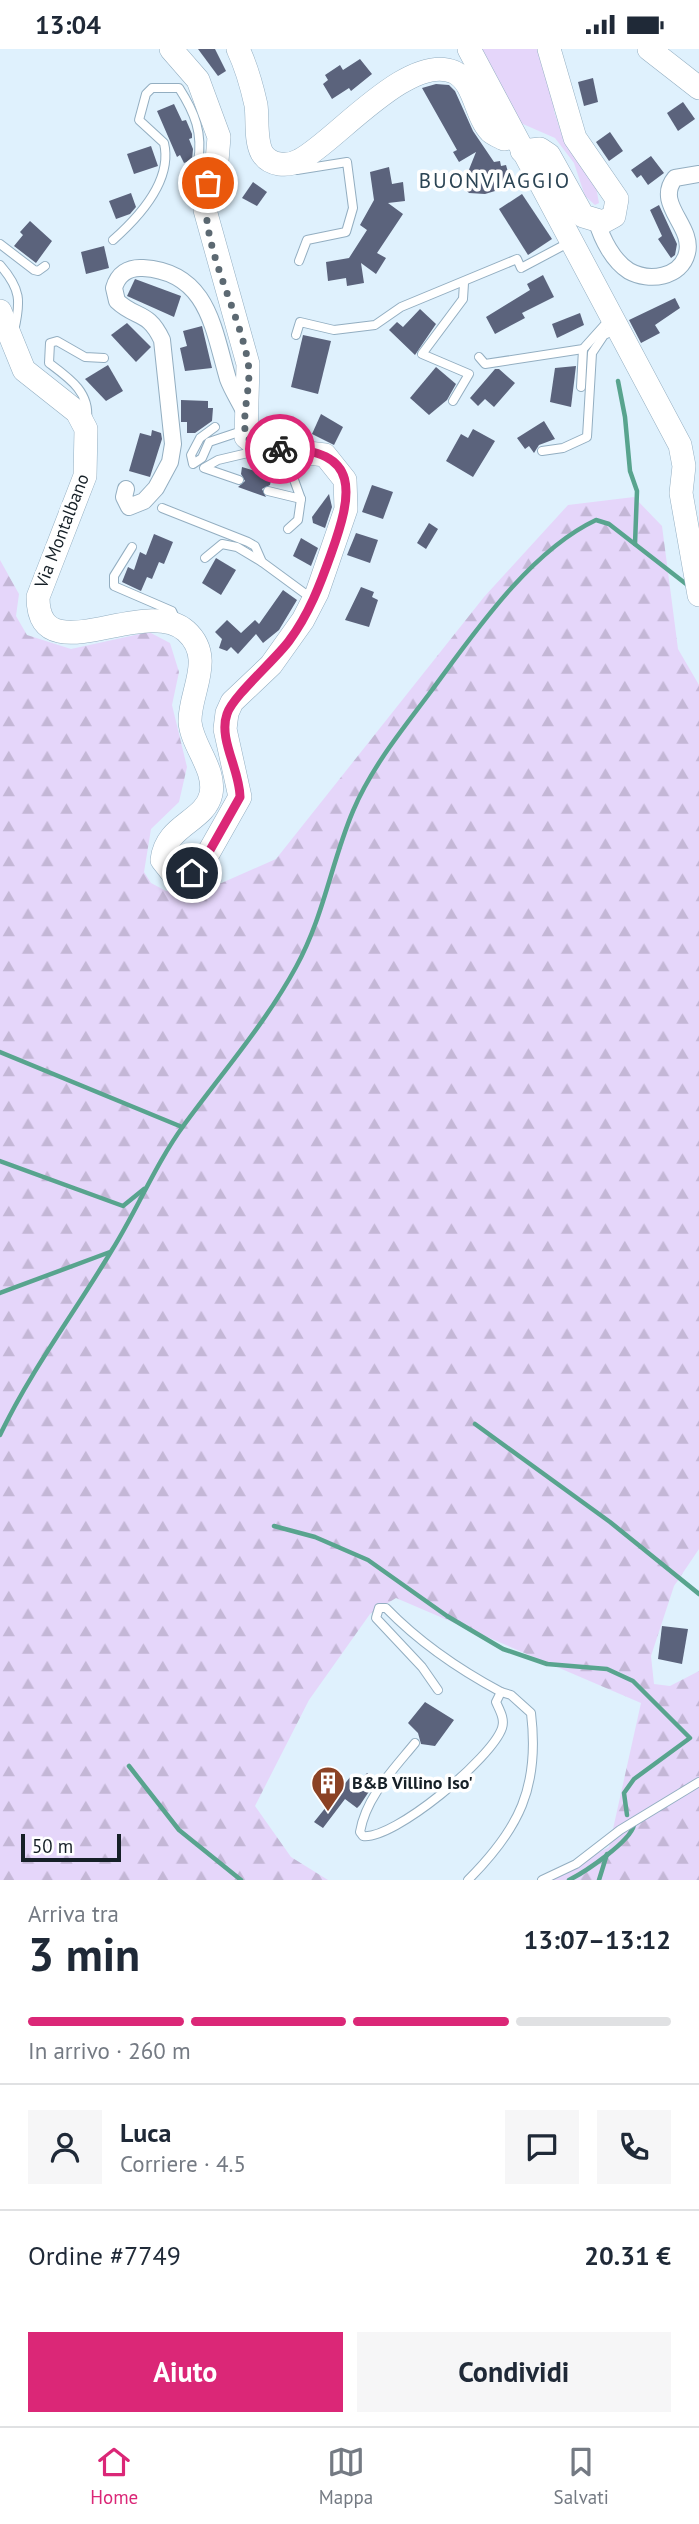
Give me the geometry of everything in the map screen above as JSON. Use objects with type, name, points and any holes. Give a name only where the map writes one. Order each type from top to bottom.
[{"type":"street","points":[[171,49],[198,80],[219,137],[217,161],[205,198],[208,226],[248,364],[248,435]]},
{"type":"street","points":[[238,49],[255,103],[262,153],[273,163],[286,164],[306,156],[371,101],[401,83],[439,70],[453,72],[463,79],[490,130],[504,139],[540,149],[550,155],[583,216],[597,222],[614,216],[617,199],[575,138],[549,49]]},
{"type":"street","points":[[469,49],[680,445],[699,465]]},
{"type":"street","points":[[649,49],[699,87]]},
{"type":"street","points":[[597,222],[601,237],[631,272],[651,277],[668,275],[684,260],[689,243],[670,205],[669,191],[675,178],[699,174]]},
{"type":"street","points":[[126,489],[124,497],[129,507],[145,501],[156,488],[170,462],[173,444],[162,340],[156,327],[145,315],[117,301],[114,288],[121,274],[142,268],[191,284],[205,306],[248,435],[264,448],[325,455],[345,480],[346,509],[313,600],[284,647],[233,702],[227,713],[225,729],[240,789],[238,804],[199,867],[182,876],[173,874],[163,865],[163,849],[177,829],[201,811],[211,793],[211,782],[190,723],[201,665],[194,641],[178,626]]},
{"type":"street","points":[[0,311],[24,370],[77,412],[86,429]]},
{"type":"street","name":"Via Montalbano","points":[[86,429],[85,476],[38,597],[40,617],[52,629],[84,634],[132,620],[178,626]]},
{"type":"street","points":[[680,445],[684,466],[681,493],[699,595]]},
{"type":"lane","points":[[113,240],[141,216],[166,166],[163,143],[139,120],[146,94],[152,88],[179,88],[194,113],[201,142],[193,187],[196,196],[205,198]]},
{"type":"lane","points":[[286,164],[286,170],[303,170],[347,162],[353,208],[346,232],[307,240],[299,261]]},
{"type":"lane","points":[[296,335],[300,322],[334,330],[375,325],[401,307],[517,259],[521,268],[570,242]]},
{"type":"lane","points":[[0,244],[34,270],[38,271],[45,266]]},
{"type":"lane","points":[[0,265],[16,284],[18,309],[12,341]]},
{"type":"lane","points":[[453,401],[469,374],[422,354],[463,299],[464,282]]},
{"type":"lane","points":[[479,357],[485,364],[583,349],[614,324]]},
{"type":"lane","points":[[542,451],[563,448],[587,437],[592,353],[614,324]]},
{"type":"lane","points":[[86,429],[89,404],[68,377],[49,363],[50,343],[57,341],[85,357],[104,358]]},
{"type":"lane","points":[[581,387],[583,349]]},
{"type":"lane","points":[[215,426],[200,437],[191,455],[193,464],[202,458],[209,442],[248,435]]},
{"type":"lane","points":[[239,480],[204,468],[248,435]]},
{"type":"lane","points":[[248,435],[293,477],[301,499],[298,520],[288,529]]},
{"type":"lane","points":[[268,491],[301,499]]},
{"type":"lane","points":[[162,508],[248,542],[255,547],[262,562]]},
{"type":"lane","points":[[205,558],[222,544],[237,547],[313,600]]},
{"type":"lane","points":[[132,547],[114,576],[114,586],[172,611],[178,626]]},
{"type":"lane","points":[[438,1690],[422,1667],[376,1618],[379,1608],[386,1608],[402,1627],[460,1670],[511,1695],[531,1713],[534,1740],[532,1775],[507,1837],[468,1880]]},
{"type":"lane","points":[[415,1744],[373,1797],[361,1826],[363,1836],[374,1836],[392,1829],[468,1772],[495,1742],[503,1727],[503,1718],[496,1702],[501,1692]]},
{"type":"lane","points":[[542,1880],[576,1864],[620,1830],[699,1782]]},
{"type":"green space","points":[[478,49],[541,49],[555,94],[554,111],[562,135],[596,187],[599,203],[595,205],[585,196],[574,163],[555,138],[516,121]]},
{"type":"green space","points":[[634,497],[662,526],[678,649],[699,685],[699,1549],[674,1586],[651,1656],[654,1684],[670,1686],[699,1671],[699,1880],[548,1880],[609,1847],[641,1703],[396,1598],[370,1614],[309,1700],[255,1806],[291,1857],[328,1880],[0,1880],[0,560],[19,594],[16,616],[27,635],[71,649],[149,632],[170,643],[179,672],[172,705],[187,767],[179,802],[151,829],[144,872],[151,883],[166,891],[208,889],[276,859],[484,597],[568,505]]},
{"type":"building","points":[[198,49],[215,49],[226,71],[218,76]]},
{"type":"building","points":[[360,59],[372,74],[351,91],[349,88],[332,99],[323,84],[328,80],[325,75],[340,65],[343,70]]},
{"type":"building","points":[[593,78],[598,102],[584,106],[578,82]]},
{"type":"building","points":[[436,84],[449,85],[455,91],[473,131],[494,162],[500,161],[501,166],[506,165],[512,186],[485,194],[469,193],[465,189],[464,182],[476,152],[459,162],[453,152],[457,150],[422,88]]},
{"type":"building","points":[[683,102],[695,119],[678,131],[667,113]]},
{"type":"building","points":[[174,104],[192,134],[189,139],[193,149],[192,160],[184,163],[180,155],[177,157],[157,111]]},
{"type":"building","points":[[610,132],[623,151],[609,161],[596,142]]},
{"type":"building","points":[[151,146],[158,166],[134,174],[127,154]]},
{"type":"building","points":[[651,156],[664,173],[648,185],[641,175],[637,178],[631,170]]},
{"type":"building","points":[[389,167],[392,184],[403,182],[405,201],[388,203],[403,214],[377,253],[386,258],[376,274],[361,263],[364,283],[347,286],[346,278],[328,281],[326,262],[349,258],[367,230],[360,225],[374,200],[370,172]]},
{"type":"building","points":[[253,182],[267,192],[257,206],[242,198]]},
{"type":"building","points":[[131,193],[136,207],[130,214],[116,219],[109,201]]},
{"type":"building","points":[[522,194],[552,239],[528,255],[499,209]]},
{"type":"building","points":[[659,205],[677,244],[675,255],[671,258],[658,239],[662,236],[650,210]]},
{"type":"building","points":[[30,221],[52,241],[36,263],[14,246],[23,235],[20,232]]},
{"type":"building","points":[[104,246],[109,268],[86,274],[81,252]]},
{"type":"building","points":[[543,275],[554,297],[522,313],[525,318],[495,334],[486,317],[530,290],[527,284]]},
{"type":"building","points":[[135,279],[181,296],[174,317],[127,296]]},
{"type":"building","points":[[675,298],[680,308],[655,325],[660,333],[641,343],[629,320]]},
{"type":"building","points":[[420,309],[436,324],[415,355],[389,330],[397,322],[403,327]]},
{"type":"building","points":[[580,313],[584,325],[557,338],[552,324]]},
{"type":"building","points":[[127,323],[151,347],[136,362],[111,335]]},
{"type":"building","points":[[202,326],[212,368],[185,371],[180,348],[187,346],[183,331]]},
{"type":"building","points":[[303,335],[331,341],[318,394],[291,387]]},
{"type":"building","points":[[108,365],[123,391],[106,401],[85,379]]},
{"type":"building","points":[[576,366],[571,407],[550,402],[555,368]]},
{"type":"building","points":[[436,367],[456,384],[447,400],[429,415],[410,398]]},
{"type":"building","points":[[495,369],[499,369],[515,383],[494,407],[485,399],[478,406],[470,398]]},
{"type":"building","points":[[181,400],[208,401],[208,408],[213,408],[212,421],[195,433],[187,433],[187,422],[181,422]]},
{"type":"building","points":[[321,414],[343,427],[334,445],[312,434]]},
{"type":"building","points":[[544,421],[555,439],[539,445],[534,453],[529,446],[525,449],[517,438]]},
{"type":"building","points":[[473,429],[495,441],[473,477],[446,461],[461,434],[468,438]]},
{"type":"building","points":[[152,430],[161,433],[162,439],[150,477],[129,471],[140,433],[151,436]]},
{"type":"building","points":[[242,467],[272,476],[270,485],[262,489],[266,497],[238,487],[245,481],[241,474]]},
{"type":"building","points":[[372,485],[393,492],[383,519],[362,512]]},
{"type":"building","points":[[329,494],[332,507],[325,528],[313,523],[312,517]]},
{"type":"building","points":[[429,523],[438,529],[426,549],[417,543]]},
{"type":"building","points":[[356,533],[378,540],[370,563],[347,555]]},
{"type":"building","points":[[154,534],[173,542],[164,564],[159,562],[152,579],[147,577],[141,591],[122,582],[128,567],[134,570],[140,552],[146,555]]},
{"type":"building","points":[[301,538],[318,548],[311,566],[293,556]]},
{"type":"building","points":[[216,558],[236,570],[221,595],[202,583]]},
{"type":"building","points":[[361,587],[374,592],[372,597],[378,600],[369,627],[345,620]]},
{"type":"building","points":[[283,590],[297,600],[279,630],[263,643],[256,634],[238,654],[231,647],[227,651],[219,648],[222,639],[215,632],[227,620],[241,633],[255,620],[259,624]]},
{"type":"building","points":[[662,1626],[688,1629],[682,1664],[658,1659]]},
{"type":"building","points":[[425,1702],[454,1720],[435,1746],[421,1744],[418,1733],[408,1723]]},
{"type":"building","points":[[367,1773],[376,1781],[357,1808],[345,1799],[323,1828],[314,1822],[351,1776],[359,1783]]},
{"type":"waterway","points":[[618,381],[625,417],[630,471],[637,491],[635,544]]},
{"type":"waterway","points":[[0,1435],[39,1364],[121,1235],[174,1140],[257,1028],[296,967],[321,909],[345,831],[369,779],[399,734],[485,619],[526,572],[548,552],[596,520],[609,524],[690,587]]},
{"type":"waterway","points":[[0,1052],[182,1127]]},
{"type":"waterway","points":[[0,1161],[123,1206],[144,1189]]},
{"type":"waterway","points":[[0,1293],[110,1252]]},
{"type":"waterway","points":[[475,1424],[610,1522],[699,1594]]},
{"type":"waterway","points":[[274,1526],[315,1537],[368,1560],[447,1616],[503,1649],[547,1664],[607,1669],[633,1681],[690,1738],[634,1779],[624,1793],[627,1815]]},
{"type":"waterway","points":[[129,1766],[179,1830],[241,1880]]},
{"type":"waterway","points":[[569,1880],[616,1848],[634,1825]]},
{"type":"waterway","points":[[599,1880],[607,1854]]},
{"type":"way so far","points":[[208,183],[205,198],[208,226],[248,364],[246,437],[258,447],[280,449]]},
{"type":"place","name":"B&B Villino Iso'","points":[[328,1813]]},
{"type":"district","name":"BUONVIAGGIO","points":[[495,181]]},
{"type":"route","points":[[192,873],[205,859],[240,797],[226,737],[227,713],[233,702],[271,665],[303,620],[317,593],[348,500],[345,480],[331,459],[316,452],[280,449]]}]
